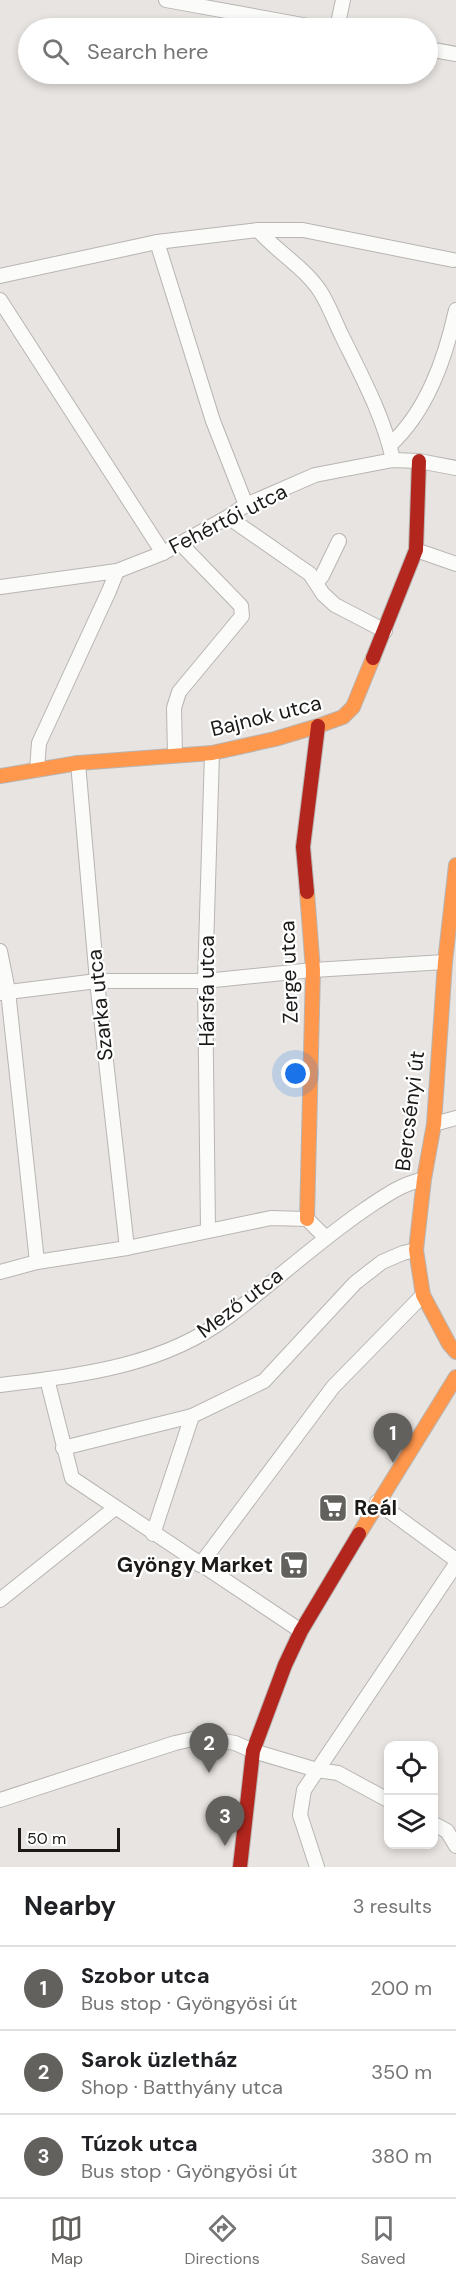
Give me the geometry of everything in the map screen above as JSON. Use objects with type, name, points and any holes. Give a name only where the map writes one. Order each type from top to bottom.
[{"type":"street","points":[[166,0],[264,18]]},
{"type":"street","points":[[340,18],[343,0]]},
{"type":"street","points":[[438,51],[456,54]]},
{"type":"street","points":[[258,230],[320,290],[360,372],[390,445],[393,460]]},
{"type":"street","points":[[0,276],[157,242],[258,230],[303,230],[455,258]]},
{"type":"street","points":[[157,242],[213,421],[246,505]]},
{"type":"street","points":[[0,300],[163,553]]},
{"type":"street","points":[[390,445],[406,430],[434,380],[451,334],[456,310]]},
{"type":"street","name":"Fehértói utca","points":[[0,587],[117,571],[163,553],[246,505],[315,476],[393,460],[419,461],[456,468]]},
{"type":"street","name":"Bajnok utca","points":[[0,776],[78,762],[212,753],[275,739],[343,717],[353,707],[416,550],[419,461]]},
{"type":"street","points":[[228,517],[310,574],[323,594],[335,604],[385,631]]},
{"type":"street","points":[[316,582],[322,576],[339,541]]},
{"type":"street","points":[[175,754],[174,708],[179,692],[242,616],[241,606],[180,543]]},
{"type":"street","points":[[416,550],[456,564]]},
{"type":"street","points":[[37,770],[39,743],[110,591],[117,571]]},
{"type":"street","name":"Zerge utca","points":[[307,1219],[313,970],[303,847],[318,726]]},
{"type":"street","name":"Hársfa utca","points":[[208,1230],[205,981],[212,753]]},
{"type":"street","name":"Szarka utca","points":[[78,762],[97,981],[127,1248]]},
{"type":"street","name":"Bercsényi út","points":[[455,869],[445,962],[434,1124],[424,1179],[416,1250],[423,1295],[449,1344],[456,1352]]},
{"type":"street","points":[[0,951],[37,1262]]},
{"type":"street","points":[[4,992],[97,981],[205,981],[313,970],[445,962]]},
{"type":"street","points":[[434,1124],[456,1118]]},
{"type":"street","name":"Mező utca","points":[[0,1385],[127,1366],[185,1344],[227,1317],[325,1237],[404,1184],[424,1179]]},
{"type":"street","points":[[0,1272],[37,1262],[127,1248],[271,1218],[307,1219],[325,1237]]},
{"type":"street","points":[[63,1448],[192,1416],[264,1381],[355,1283],[382,1262],[416,1250]]},
{"type":"street","points":[[200,1565],[333,1387],[423,1295]]},
{"type":"street","points":[[240,1867],[253,1751],[285,1665],[301,1631],[377,1502],[456,1377]]},
{"type":"street","points":[[47,1379],[72,1478],[301,1631]]},
{"type":"street","points":[[153,1534],[192,1416]]},
{"type":"street","points":[[317,1867],[300,1815],[304,1790],[456,1562],[377,1502]]},
{"type":"street","points":[[0,1600],[115,1508]]},
{"type":"street","points":[[0,1800],[175,1743],[202,1737],[235,1743],[253,1751],[317,1770],[338,1773],[384,1798]]},
{"type":"street","points":[[452,1826],[456,1845]]},
{"type":"traffic: slow","points":[[0,776],[78,763],[212,753],[275,739],[318,726],[343,717],[353,707],[373,658]]},
{"type":"traffic: slow","points":[[456,865],[445,962],[434,1124],[424,1179],[416,1250],[423,1295],[449,1344],[456,1352]]},
{"type":"traffic: slow","points":[[307,892],[313,970],[307,1219]]},
{"type":"traffic: slow","points":[[359,1534],[456,1377]]},
{"type":"traffic: jam","points":[[373,658],[416,550],[419,461]]},
{"type":"traffic: jam","points":[[307,892],[303,847],[318,726]]},
{"type":"traffic: jam","points":[[240,1867],[253,1751],[285,1665],[301,1631],[359,1534]]},
{"type":"place","name":"Szobor utca","points":[[393,1463]]},
{"type":"place","name":"Reál","points":[[333,1508]]},
{"type":"place","name":"Gyöngy Market","points":[[294,1565]]},
{"type":"place","name":"Sarok üzletház","points":[[209,1773]]},
{"type":"place","name":"Túzok utca","points":[[225,1846]]}]
